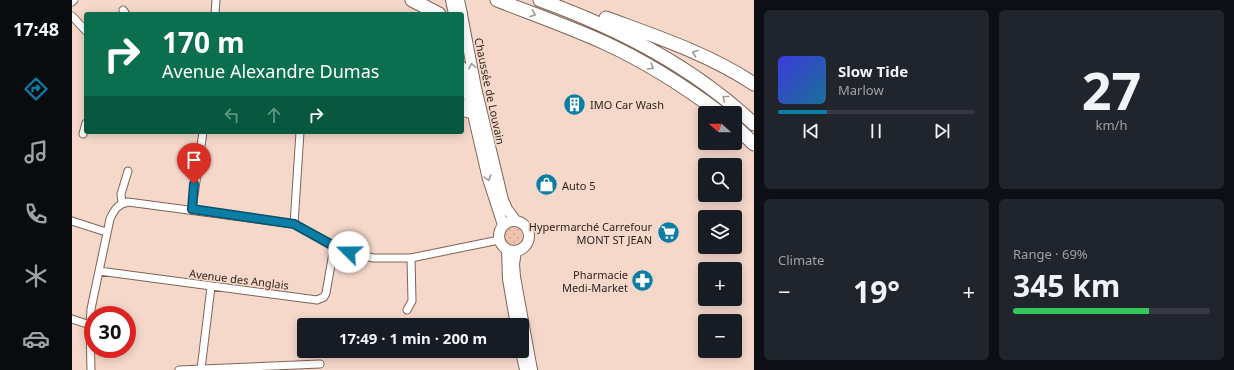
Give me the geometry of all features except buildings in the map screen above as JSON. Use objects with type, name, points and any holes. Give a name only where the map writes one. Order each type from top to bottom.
[{"type":"highway","points":[[412,0],[436,12]]},
{"type":"highway","points":[[496,0],[604,43],[633,57],[688,89],[711,106]]},
{"type":"highway","points":[[540,0],[614,30],[657,52],[700,78],[735,106],[754,124]]},
{"type":"highway","points":[[569,11],[583,10],[705,56],[732,70],[754,84]]},
{"type":"highway","points":[[742,133],[754,144]]},
{"type":"main road","name":"Chaussée de Louvain","points":[[451,0],[457,12]]},
{"type":"main road","name":"Chaussée de Louvain","points":[[458,12],[459,0]]},
{"type":"main road","name":"Chaussée de Louvain","points":[[464,38],[504,202],[516,221]]},
{"type":"main road","name":"Chaussée de Louvain","points":[[464,82],[488,179],[503,225]]},
{"type":"main road","name":"Chaussée de Louvain","points":[[479,140],[482,138],[485,142],[490,162],[496,172]]},
{"type":"main road","points":[[512,251],[526,245],[529,236],[527,228],[516,221],[511,221],[503,225],[500,229],[498,240],[512,251],[515,277],[532,370]]},
{"type":"main road","points":[[512,251],[508,279],[515,318]]},
{"type":"main road","points":[[522,358],[524,370]]},
{"type":"street","points":[[215,12],[216,0]]},
{"type":"street","points":[[72,16],[84,29]]},
{"type":"street","points":[[464,82],[476,88]]},
{"type":"street","points":[[464,109],[465,113],[473,115]]},
{"type":"street","points":[[192,209],[203,134]]},
{"type":"street","points":[[294,224],[300,134]]},
{"type":"street","points":[[122,203],[121,194],[128,171]]},
{"type":"street","points":[[93,306],[106,232],[113,212],[122,203],[128,202],[192,209],[294,224],[334,246],[369,257],[389,259],[411,258],[498,240]]},
{"type":"street","points":[[72,220],[106,232]]},
{"type":"street","name":"Avenue des Anglais","points":[[99,271],[320,299],[326,293],[334,246]]},
{"type":"street","points":[[407,310],[412,301],[411,258]]},
{"type":"street","points":[[201,369],[211,286]]},
{"type":"street","points":[[72,319],[84,322]]},
{"type":"street","points":[[91,358],[91,370]]},
{"type":"street","points":[[179,370],[320,364]]},
{"type":"shaded area","points":[[513,227],[519,230],[522,236],[519,242],[513,245],[507,242],[504,236],[507,230]]},
{"type":"place","name":"IMO Car Wash","points":[[574,104]]},
{"type":"place","name":"Auto 5","points":[[546,185]]},
{"type":"place","name":"Hypermarché Carrefour MONT ST JEAN","points":[[668,232]]},
{"type":"place","name":"Pharmacie Medi-Market","points":[[643,280]]},
{"type":"route","points":[[194,184],[192,209],[294,224],[334,246],[349,252]]}]
